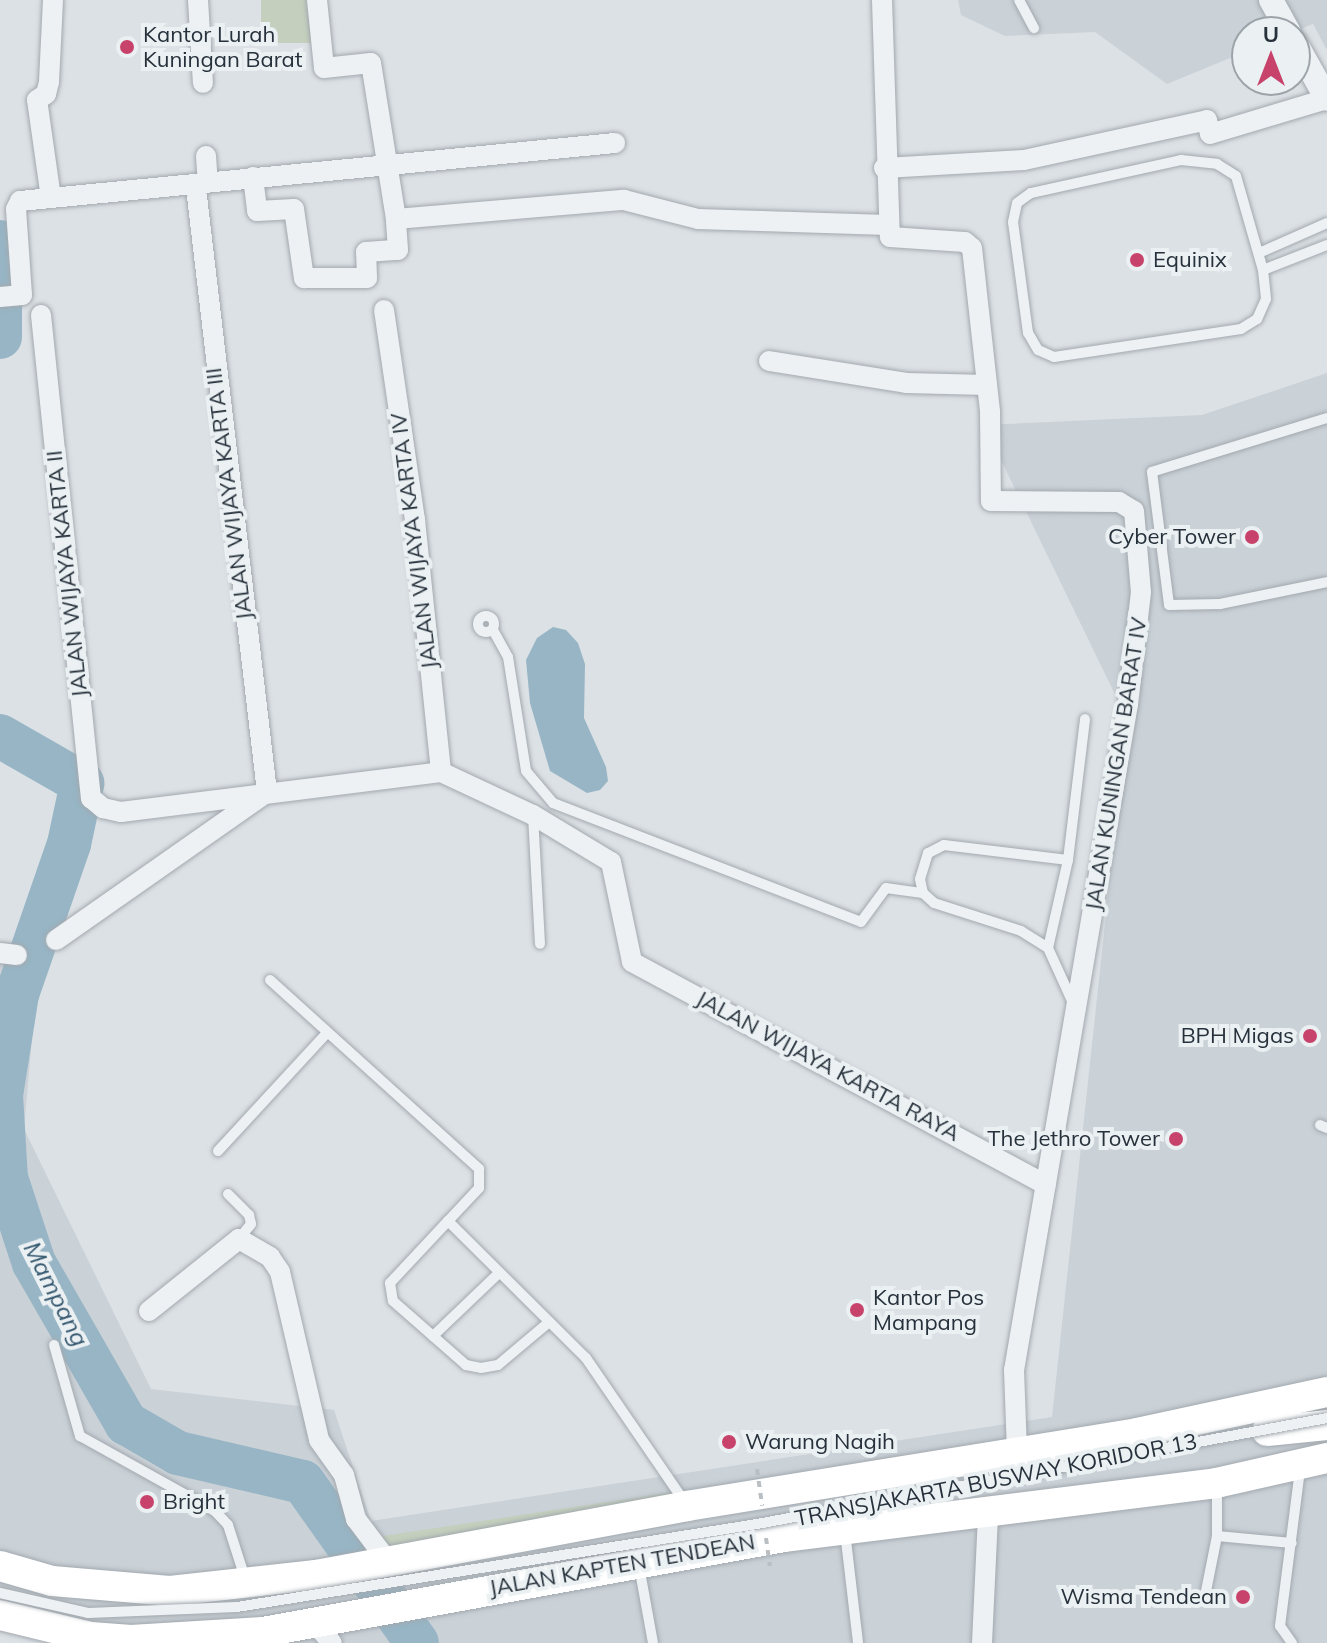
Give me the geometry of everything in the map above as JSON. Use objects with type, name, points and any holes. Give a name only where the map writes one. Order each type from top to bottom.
[{"type":"main road","name":"JALAN KAPTEN TENDEAN","points":[[0,1566],[102,1588],[170,1591],[316,1575],[687,1506],[1137,1433],[1327,1392]]},
{"type":"main road","name":"JALAN KAPTEN TENDEAN","points":[[1137,1433],[1246,1433],[1327,1425]]},
{"type":"main road","name":"JALAN KAPTEN TENDEAN","points":[[0,1615],[36,1626],[117,1639],[249,1637],[326,1628],[428,1598],[638,1562],[845,1530],[1216,1483],[1327,1458]]},
{"type":"main road","name":"JALAN KAPTEN TENDEAN","points":[[1247,1478],[1313,1478]]},
{"type":"street","points":[[51,198],[37,100],[46,94],[49,82],[53,0]]},
{"type":"street","points":[[198,0],[203,83]]},
{"type":"street","points":[[253,177],[257,211],[294,209],[304,278],[367,278],[366,252],[398,250],[396,219],[371,63],[324,68],[317,0]]},
{"type":"street","points":[[396,219],[624,200],[698,219],[888,225],[884,168],[888,72],[882,0]]},
{"type":"street","points":[[884,168],[1024,160],[1207,120],[1210,134],[1327,99],[1311,70]]},
{"type":"street","points":[[12,296],[16,205],[51,198],[202,189],[253,177],[615,143]]},
{"type":"street","name":"JALAN WIJAYA KARTA III","points":[[206,156],[202,189],[267,792]]},
{"type":"street","name":"JALAN KUNINGAN BARAT IV","points":[[888,225],[890,237],[897,239],[970,244],[987,385],[991,501],[1119,502],[1134,511],[1141,592],[1128,704],[1046,1185]]},
{"type":"street","name":"JALAN WIJAYA KARTA IV","points":[[384,310],[415,520],[441,772]]},
{"type":"street","name":"JALAN WIJAYA KARTA II","points":[[41,315],[91,798],[103,808],[121,812],[267,792]]},
{"type":"street","points":[[769,361],[906,383],[987,385]]},
{"type":"street","points":[[56,940],[267,792],[441,772]]},
{"type":"street","name":"JALAN WIJAYA KARTA RAYA","points":[[441,772],[533,815],[614,866],[632,962],[1046,1185]]},
{"type":"street","points":[[1017,1451],[1014,1370],[1046,1185]]},
{"type":"street","points":[[149,1311],[239,1239],[270,1257],[280,1272],[319,1440],[344,1475],[356,1519],[379,1562]]},
{"type":"street","points":[[982,1643],[988,1514]]},
{"type":"lane","points":[[1019,0],[1034,28]]},
{"type":"lane","points":[[1181,160],[1217,164],[1236,176],[1259,253],[1266,299],[1257,319],[1241,329],[1054,357],[1038,350],[1028,333],[1013,222],[1017,203],[1031,193],[1181,160]]},
{"type":"lane","points":[[1259,253],[1327,223]]},
{"type":"lane","points":[[1263,270],[1327,245]]},
{"type":"lane","points":[[1327,418],[1152,472],[1169,605],[1220,604],[1327,582]]},
{"type":"lane","points":[[493,630],[508,657],[526,771],[553,803],[861,922],[886,888],[923,893],[934,903],[1021,931],[1048,948],[1076,1008]]},
{"type":"lane","points":[[1048,948],[1068,860],[1085,719]]},
{"type":"lane","points":[[533,815],[540,944]]},
{"type":"lane","points":[[923,893],[921,865],[928,853],[944,845],[1068,860]]},
{"type":"lane","points":[[270,980],[325,1035],[479,1169],[479,1188],[390,1283],[393,1301],[466,1365],[481,1368],[498,1365],[549,1322]]},
{"type":"lane","points":[[218,1151],[325,1035]]},
{"type":"lane","points":[[228,1194],[249,1215],[251,1224],[239,1239]]},
{"type":"lane","points":[[448,1221],[586,1358],[687,1506]]},
{"type":"lane","points":[[433,1336],[499,1273]]},
{"type":"lane","points":[[54,1345],[80,1436],[215,1511],[228,1525],[247,1583]]},
{"type":"lane","name":"TRANSJAKARTA BUSWAY KORIDOR 13","points":[[0,1593],[88,1613],[237,1607],[757,1524],[1327,1418]]},
{"type":"lane","points":[[1292,1643],[1280,1626],[1292,1543],[1313,1478]]},
{"type":"lane","points":[[1205,1596],[1217,1536],[1216,1483]]},
{"type":"lane","points":[[845,1530],[858,1643]]},
{"type":"lane","points":[[1217,1536],[1292,1543]]},
{"type":"lane","points":[[638,1562],[653,1643]]},
{"type":"shaded area","points":[[958,0],[1327,0],[1327,50],[1311,25],[1311,16],[1231,16],[1231,58],[1167,84],[1095,32],[1005,36],[961,15]]},
{"type":"shaded area","points":[[1327,373],[1327,1643],[63,1643],[0,1620],[0,942],[40,948],[24,1129],[151,1389],[334,1410],[371,1521],[1052,1417],[1127,719],[984,425],[1202,415]]},
{"type":"green space","points":[[261,0],[314,0],[314,43],[261,43]]},
{"type":"green space","points":[[679,1491],[687,1506],[387,1560],[370,1538]]},
{"type":"water","points":[[553,627],[566,630],[578,643],[585,664],[584,718],[606,767],[608,781],[600,790],[587,793],[550,771],[530,703],[526,660],[537,638]]},
{"type":"waterway","name":"Mampang","points":[[0,242],[0,337]]},
{"type":"waterway","name":"Mampang","points":[[0,736],[82,783],[69,844],[17,994],[1,1095],[6,1178],[34,1263],[126,1423],[178,1453],[303,1482],[417,1643]]},
{"type":"place","name":"Kantor Lurah Kuningan Barat","points":[[127,47]]},
{"type":"place","name":"Equinix","points":[[1137,260]]},
{"type":"place","name":"Cyber Tower","points":[[1252,537]]},
{"type":"place","name":"BPH Migas","points":[[1310,1036]]},
{"type":"place","name":"The Jethro Tower","points":[[1176,1139]]},
{"type":"place","name":"Kantor Pos Mampang","points":[[857,1310]]},
{"type":"place","name":"Warung Nagih","points":[[729,1442]]},
{"type":"place","name":"Bright","points":[[147,1502]]},
{"type":"place","name":"Wisma Tendean","points":[[1243,1597]]}]
